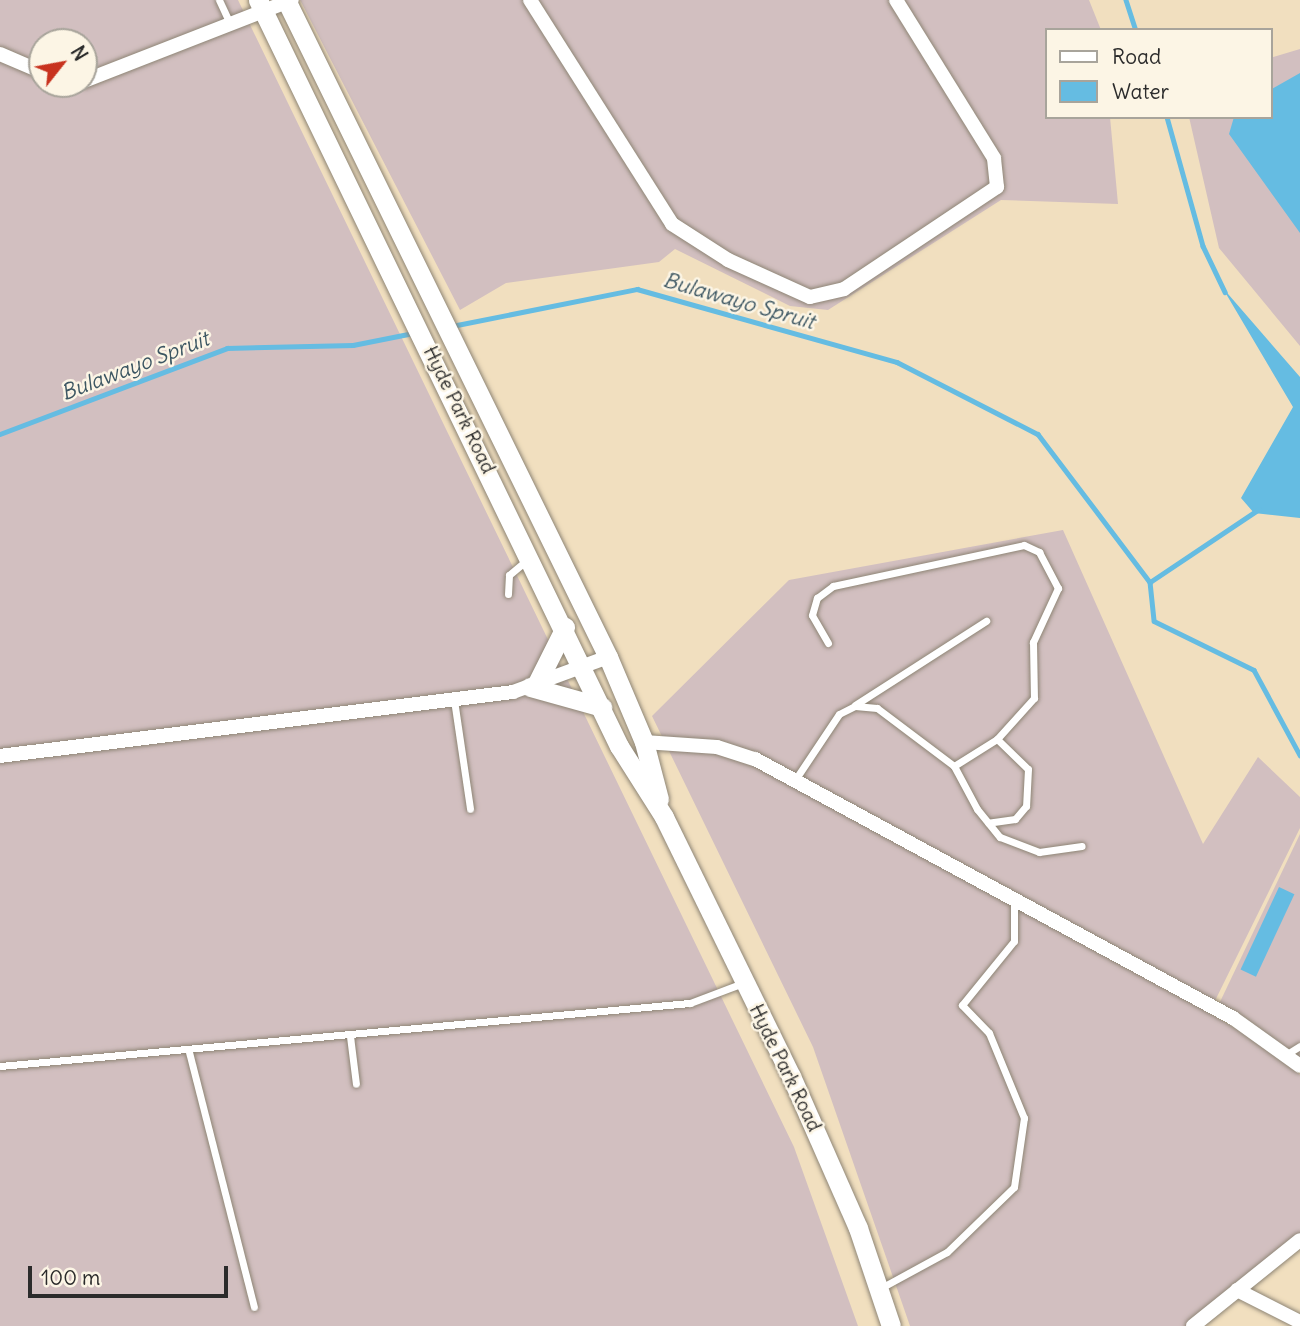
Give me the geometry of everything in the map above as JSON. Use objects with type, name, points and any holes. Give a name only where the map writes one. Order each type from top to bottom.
[{"type":"street","points":[[530,0],[672,224],[728,260],[810,297],[844,289],[997,187],[994,158],[896,0]]},
{"type":"street","points":[[98,75],[229,21],[260,5],[288,1]]},
{"type":"street","name":"Hyde Park Road","points":[[288,1],[608,657],[644,742],[664,817]]},
{"type":"street","name":"Hyde Park Road","points":[[260,5],[602,707],[664,817],[858,1228],[891,1326]]},
{"type":"street","points":[[0,54],[28,66]]},
{"type":"street","points":[[534,564],[561,557]]},
{"type":"street","points":[[533,686],[565,627]]},
{"type":"street","points":[[0,755],[454,699],[533,686],[608,657]]},
{"type":"street","points":[[533,686],[602,707]]},
{"type":"street","points":[[644,742],[726,749],[794,780],[1294,1050],[1300,1066]]},
{"type":"street","points":[[1193,1326],[1300,1240]]},
{"type":"street","points":[[1237,1290],[1300,1322]]},
{"type":"lane","points":[[219,0],[229,21]]},
{"type":"lane","points":[[828,643],[812,615],[817,598],[833,586],[1024,545],[1039,552],[1058,588],[1033,642],[1034,698],[997,739],[954,766]]},
{"type":"lane","points":[[508,594],[509,575],[534,564]]},
{"type":"lane","points":[[794,780],[826,726],[986,621]]},
{"type":"lane","points":[[454,699],[470,809]]},
{"type":"lane","points":[[855,706],[877,708],[954,766],[988,823],[1020,848],[1082,846]]},
{"type":"lane","points":[[988,823],[1015,819],[1030,787],[1018,754],[997,739]]},
{"type":"lane","points":[[879,1289],[947,1252],[1014,1187],[1024,1118],[989,1033],[962,1005],[1014,941],[1014,899]]},
{"type":"lane","points":[[0,1066],[189,1052],[690,1003],[743,983]]},
{"type":"lane","points":[[350,1036],[356,1084]]},
{"type":"lane","points":[[189,1052],[254,1307]]},
{"type":"shaded area","points":[[0,0],[238,0],[794,1147],[858,1326],[0,1326]]},
{"type":"shaded area","points":[[300,0],[1089,0],[1100,28],[1044,28],[1044,119],[1110,119],[1118,204],[1001,200],[828,310],[790,306],[675,249],[659,262],[506,283],[460,310]]},
{"type":"shaded area","points":[[1300,49],[1300,346],[1219,248],[1189,119],[1272,119],[1272,57]]},
{"type":"shaded area","points":[[1063,530],[1203,844],[1258,757],[1300,797],[1300,828],[1209,1013],[1283,1056],[1300,1075],[1300,1238],[1190,1326],[910,1326],[813,1047],[652,716],[789,580]]},
{"type":"shaded area","points":[[1300,834],[1300,1058],[1219,1004]]},
{"type":"water","points":[[1300,73],[1300,233],[1229,134],[1233,119],[1272,119],[1272,89]]},
{"type":"water","points":[[1222,287],[1300,377],[1300,518],[1254,513],[1241,498],[1293,407]]},
{"type":"water","points":[[1279,887],[1294,894],[1256,977],[1241,969]]},
{"type":"waterway","points":[[1126,0],[1135,28]]},
{"type":"waterway","points":[[1168,119],[1203,246],[1225,292]]},
{"type":"waterway","name":"Bulawayo Spruit","points":[[452,326],[637,289],[897,362],[1038,434],[1150,582],[1154,621],[1254,670],[1300,755]]},
{"type":"waterway","name":"Bulawayo Spruit","points":[[0,434],[227,348],[353,345],[413,333]]},
{"type":"waterway","points":[[1150,582],[1259,509]]}]
